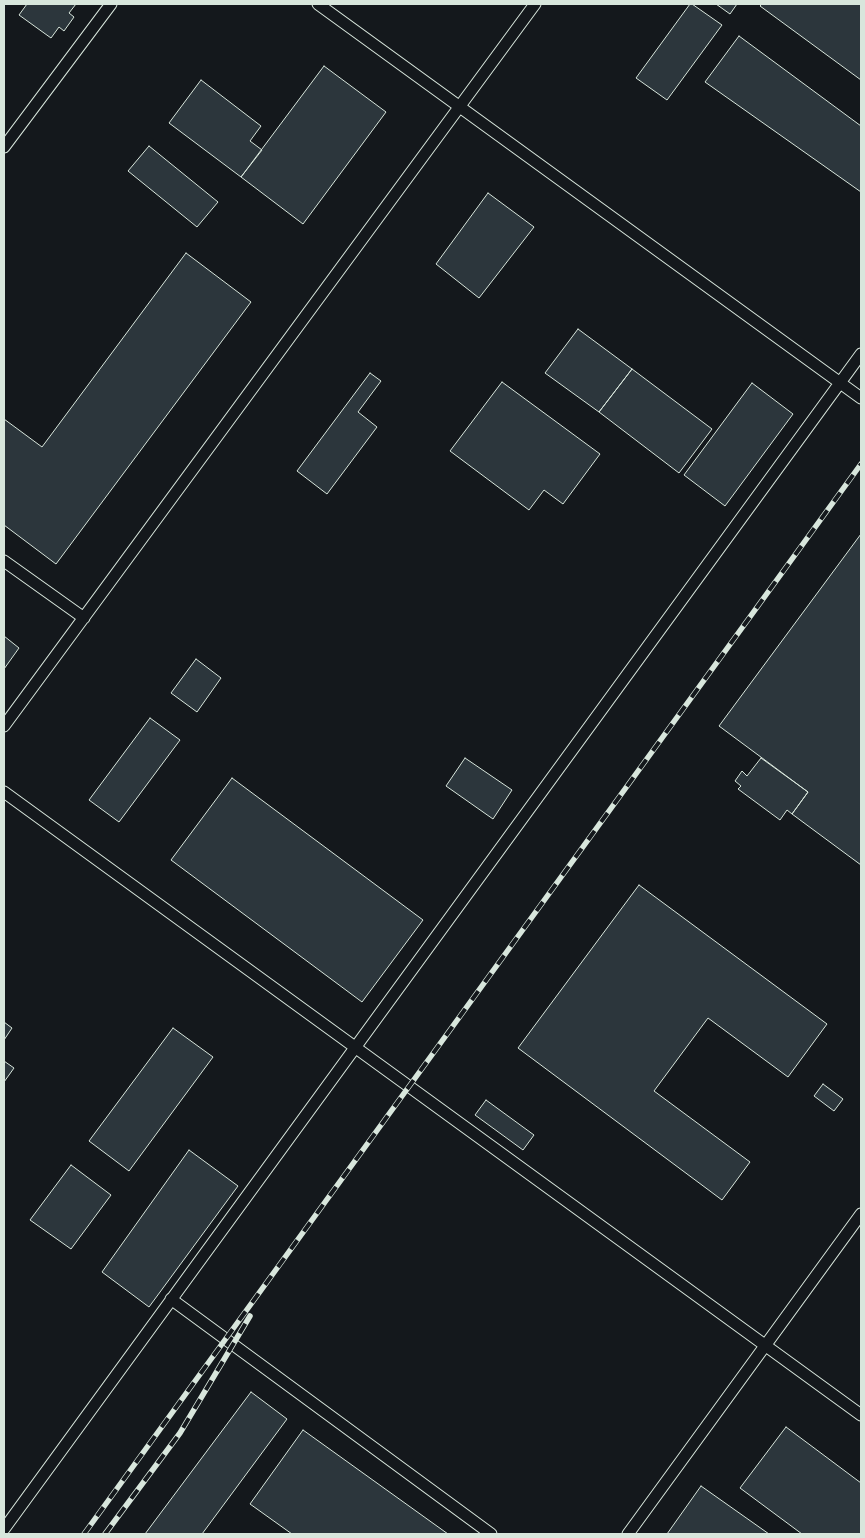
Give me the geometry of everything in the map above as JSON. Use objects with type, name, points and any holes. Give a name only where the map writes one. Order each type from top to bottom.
[{"type":"lane","points":[[4,147],[111,4]]},
{"type":"lane","points":[[318,4],[861,398]]},
{"type":"lane","points":[[4,726],[535,4]]},
{"type":"lane","points":[[4,1529],[861,354]]},
{"type":"lane","points":[[4,561],[84,618]]},
{"type":"lane","points":[[4,792],[861,1415]]},
{"type":"lane","points":[[628,1534],[861,1214]]},
{"type":"lane","points":[[171,1299],[491,1534]]},
{"type":"building","points":[[27,4],[76,4],[69,13],[74,17],[64,31],[59,27],[51,38],[19,15]]},
{"type":"building","points":[[690,4],[722,25],[667,100],[636,78]]},
{"type":"building","points":[[716,4],[737,4],[730,14]]},
{"type":"building","points":[[762,4],[861,4],[861,80],[760,6]]},
{"type":"building","points":[[739,36],[861,126],[861,192],[705,82]]},
{"type":"building","points":[[324,66],[386,112],[303,224],[241,177]]},
{"type":"building","points":[[201,80],[261,126],[250,141],[262,150],[241,177],[169,123]]},
{"type":"building","points":[[149,146],[218,202],[197,227],[128,171]]},
{"type":"building","points":[[488,193],[534,227],[479,298],[436,264]]},
{"type":"building","points":[[186,253],[251,302],[56,564],[4,525],[4,419],[42,447]]},
{"type":"building","points":[[578,329],[632,369],[599,412],[545,373]]},
{"type":"building","points":[[632,369],[712,429],[679,473],[599,412]]},
{"type":"building","points":[[370,373],[381,381],[358,412],[377,427],[327,494],[297,471]]},
{"type":"building","points":[[502,382],[600,454],[563,504],[544,490],[529,510],[450,451]]},
{"type":"building","points":[[752,383],[793,414],[725,506],[684,475]]},
{"type":"building","points":[[861,534],[861,865],[792,814],[808,792],[719,726]]},
{"type":"building","points":[[4,636],[19,648],[4,669]]},
{"type":"building","points":[[196,659],[221,678],[197,712],[171,693]]},
{"type":"building","points":[[150,718],[180,740],[119,822],[89,800]]},
{"type":"building","points":[[465,758],[512,790],[493,819],[446,786]]},
{"type":"building","points":[[761,758],[808,792],[792,814],[787,810],[780,820],[738,789],[741,786],[735,781],[742,771],[747,776]]},
{"type":"building","points":[[232,778],[423,920],[362,1002],[171,860]]},
{"type":"building","points":[[639,885],[827,1024],[788,1077],[708,1018],[654,1091],[750,1162],[722,1200],[518,1048]]},
{"type":"building","points":[[4,1022],[12,1028],[4,1040]]},
{"type":"building","points":[[173,1028],[213,1057],[129,1171],[89,1141]]},
{"type":"building","points":[[4,1061],[14,1068],[4,1082]]},
{"type":"building","points":[[823,1084],[843,1099],[834,1111],[814,1096]]},
{"type":"building","points":[[486,1100],[534,1135],[523,1150],[475,1115]]},
{"type":"building","points":[[189,1150],[238,1186],[149,1307],[102,1272]]},
{"type":"building","points":[[71,1165],[111,1195],[71,1249],[30,1220]]},
{"type":"building","points":[[251,1392],[287,1419],[202,1534],[145,1534]]},
{"type":"building","points":[[786,1427],[861,1483],[861,1534],[802,1534],[740,1488]]},
{"type":"building","points":[[303,1430],[448,1534],[292,1534],[250,1504]]},
{"type":"building","points":[[701,1486],[769,1534],[667,1534]]},
{"type":"railway","points":[[84,1534],[861,464]]},
{"type":"railway","points":[[105,1534],[180,1433],[250,1316]]}]
